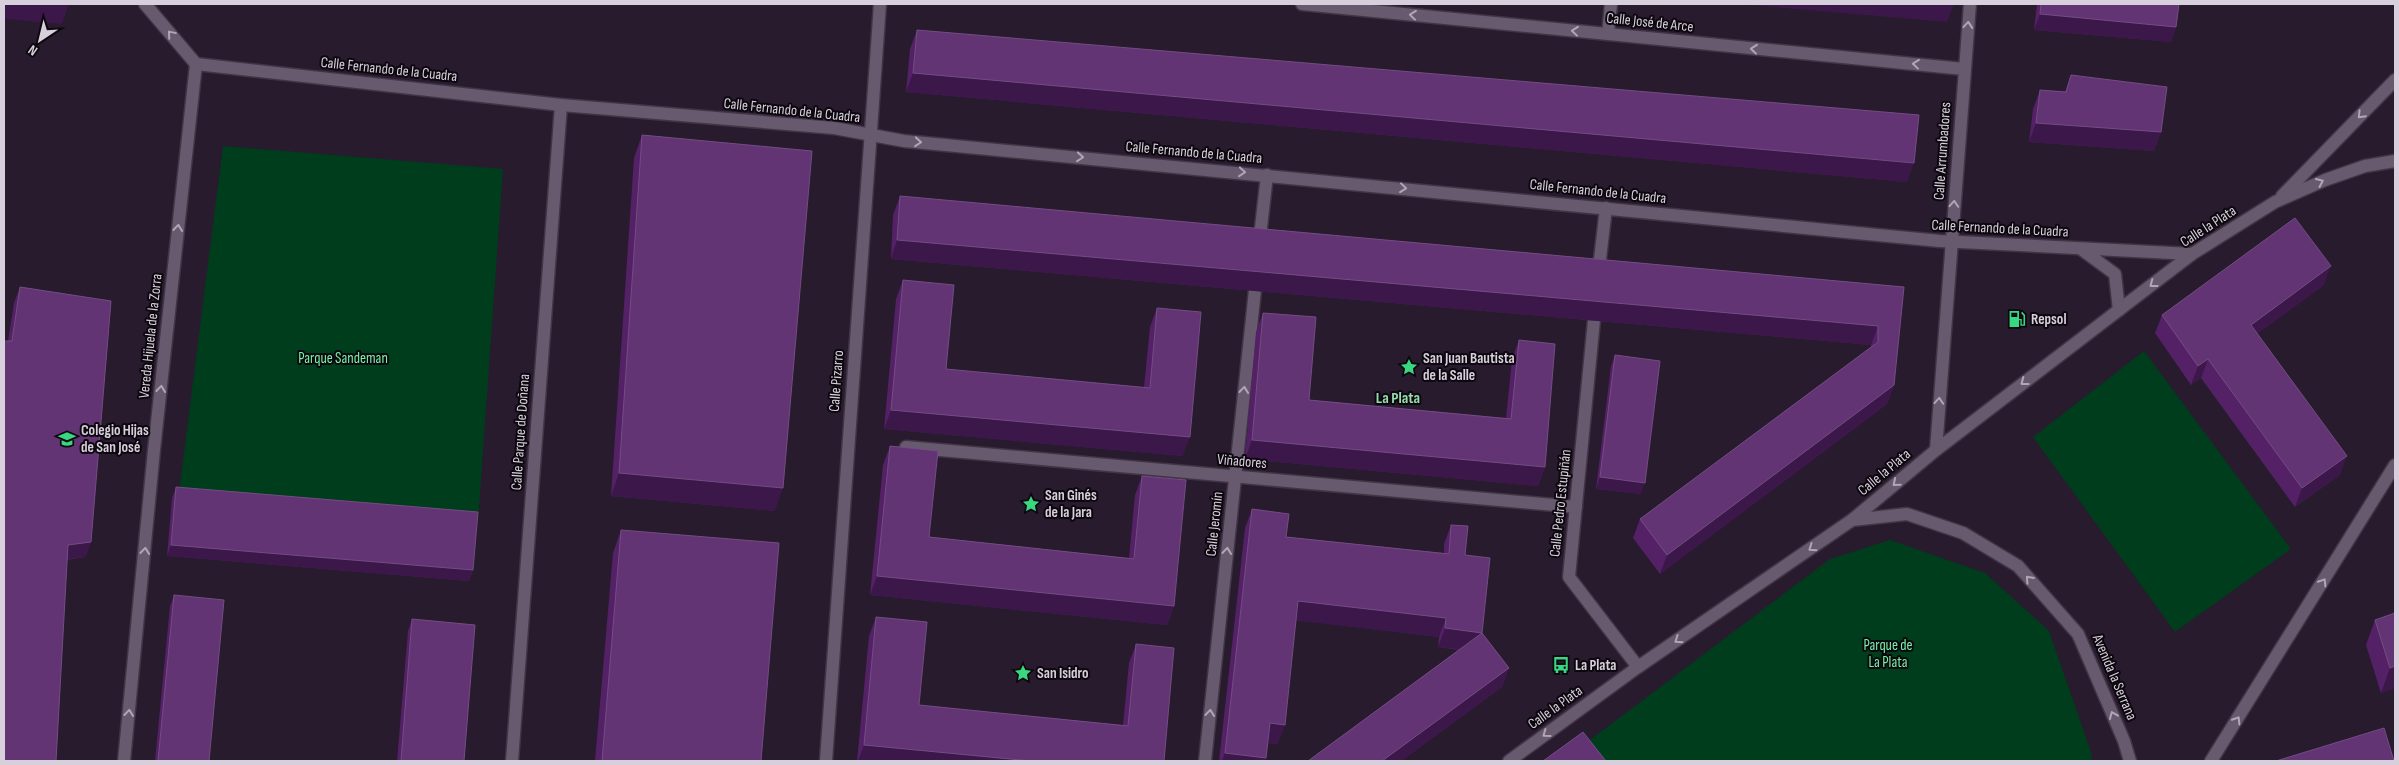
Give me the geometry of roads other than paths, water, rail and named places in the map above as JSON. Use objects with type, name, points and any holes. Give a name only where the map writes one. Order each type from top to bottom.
[{"type":"street","points":[[145,4],[196,64]]},
{"type":"street","name":"Calle Pizarro","points":[[826,761],[880,4]]},
{"type":"street","name":"Calle José de Arce","points":[[1302,4],[1964,69]]},
{"type":"street","points":[[1608,34],[1611,4]]},
{"type":"street","name":"Calle Arrumbadores","points":[[1936,450],[1970,4]]},
{"type":"street","name":"Calle Fernando de la Cuadra","points":[[196,64],[561,105],[834,128],[904,141],[1951,241],[2192,254]]},
{"type":"street","name":"Vereda Hijuela de la Zorra","points":[[124,761],[155,440],[196,64]]},
{"type":"street","name":"Calle la Plata","points":[[2275,202],[2395,80]]},
{"type":"street","name":"Calle Parque de Doñana","points":[[512,761],[561,105]]},
{"type":"street","name":"Calle la Plata","points":[[1509,761],[1638,667],[1852,520],[1936,450],[2192,254],[2275,202],[2325,180],[2365,166],[2395,162]]},
{"type":"street","points":[[1259,248],[1267,175]]},
{"type":"street","points":[[1598,279],[1606,208]]},
{"type":"street","points":[[2082,249],[2115,274],[2119,310]]},
{"type":"street","name":"Calle Jeromín","points":[[1205,761],[1255,290]]},
{"type":"street","name":"Calle Pedro Estupiñán","points":[[1594,320],[1569,577],[1638,667]]},
{"type":"street","name":"Viñadores","points":[[906,447],[1576,507]]},
{"type":"street","points":[[2210,761],[2395,465]]},
{"type":"street","name":"Avenida la Serrana","points":[[1852,520],[1907,514],[1963,533],[2018,566],[2078,634],[2124,741],[2130,761]]},
{"type":"place","name":"Repsol","points":[[2017,319]]},
{"type":"place","name":"San Juan Bautista de la Salle","points":[[1409,367]]},
{"type":"place","name":"Colegio Hijas de San José","points":[[67,439]]},
{"type":"place","name":"San Ginés de la Jara","points":[[1031,504]]},
{"type":"place","name":"La Plata","points":[[1561,665]]},
{"type":"place","name":"San Isidro","points":[[1023,673]]},
{"type":"district","name":"La Plata","points":[[1398,397]]},
{"type":"park label","name":"Parque Sandeman","points":[[343,358]]},
{"type":"park label","name":"Parque de La Plata","points":[[1888,654]]}]
